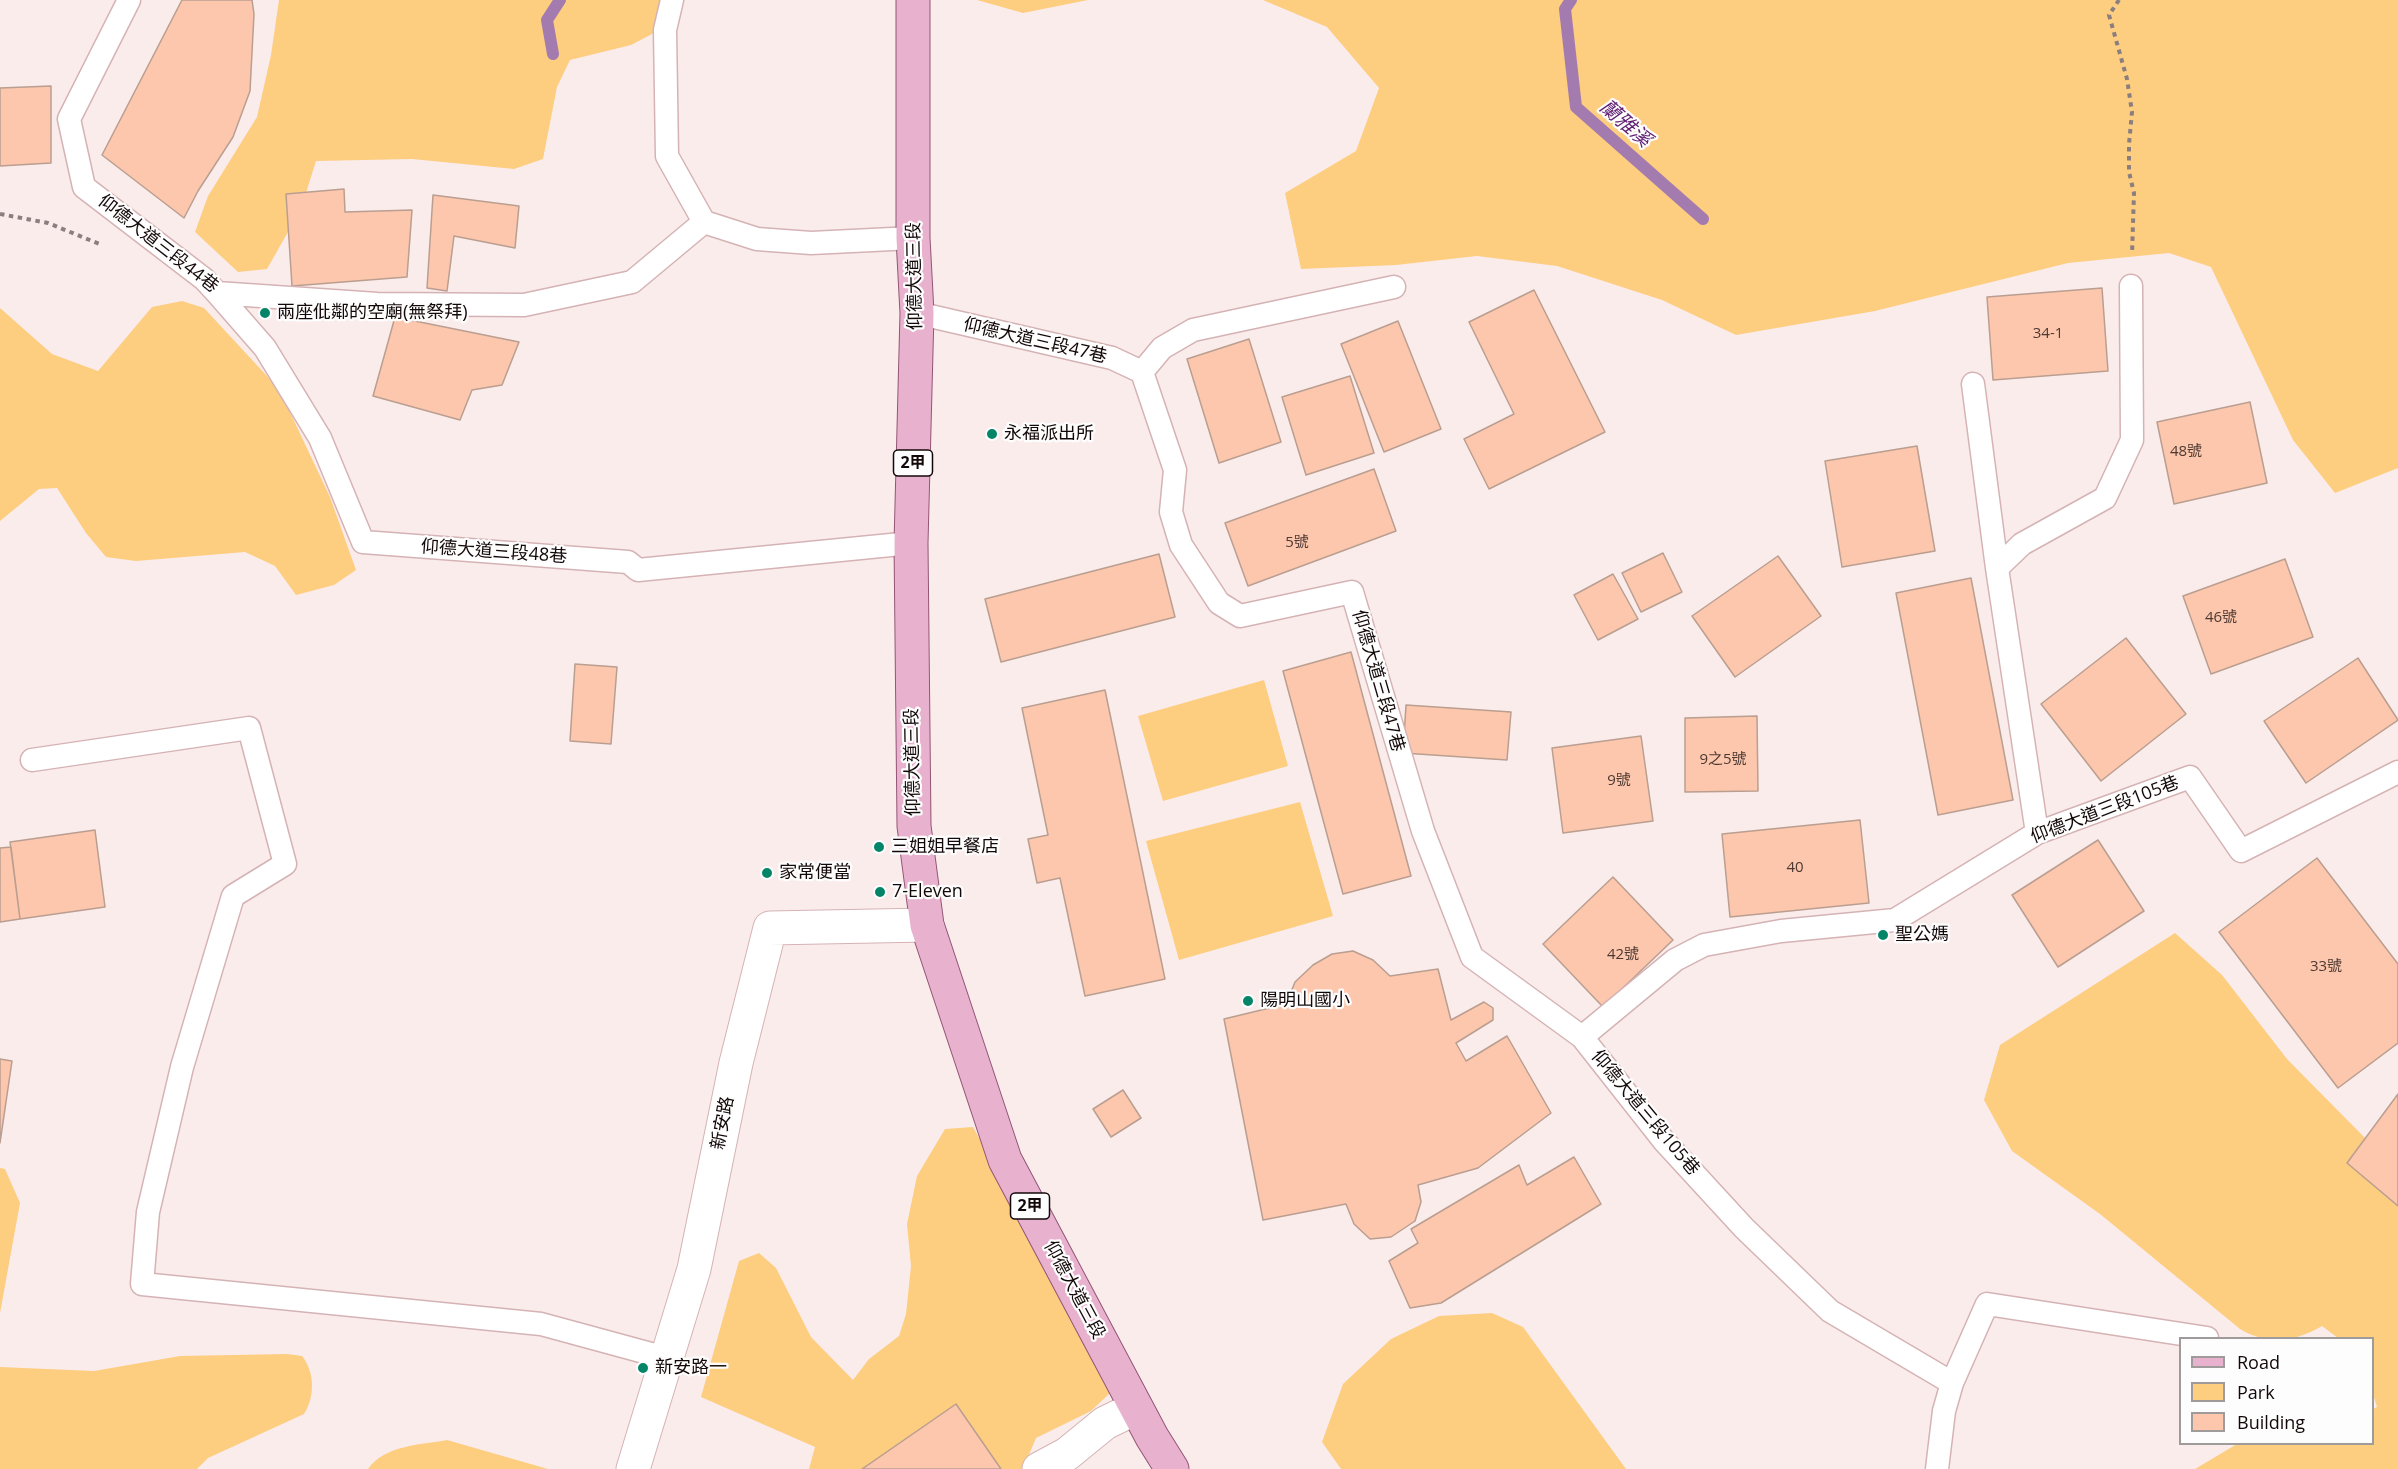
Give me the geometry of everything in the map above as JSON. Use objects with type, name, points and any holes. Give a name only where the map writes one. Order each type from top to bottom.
[{"type":"main road","name":"仰德大道三段","points":[[912,0],[913,238],[917,313],[911,543],[914,826],[927,925],[1005,1160],[1136,1408],[1172,1469]]},
{"type":"street","name":"新安路","points":[[633,1469],[694,1269],[736,1063],[771,928],[927,925]]},
{"type":"street","points":[[1039,1469],[1067,1454],[1105,1423],[1136,1408]]},
{"type":"lane","name":"仰德大道三段44巷","points":[[129,0],[69,119],[84,187],[204,279],[217,293],[377,304],[524,305],[632,282],[704,222]]},
{"type":"lane","points":[[672,0],[665,30],[667,156],[704,222],[758,239],[811,243],[913,238]]},
{"type":"lane","points":[[1142,372],[1162,348],[1193,330],[1394,286]]},
{"type":"lane","points":[[1997,568],[2022,544],[2105,498],[2132,440],[2131,286]]},
{"type":"lane","name":"仰德大道三段48巷","points":[[217,293],[265,348],[320,438],[363,542],[628,562],[638,570],[911,543]]},
{"type":"lane","name":"仰德大道三段47巷","points":[[917,313],[1112,357],[1142,372],[1175,470],[1171,512],[1181,545],[1219,603],[1239,616],[1352,592],[1422,831],[1472,957],[1582,1037]]},
{"type":"lane","points":[[1973,384],[1997,568],[2037,833]]},
{"type":"lane","points":[[32,760],[249,728],[285,864],[233,896],[182,1067],[148,1212],[142,1284],[541,1324],[666,1358]]},
{"type":"lane","name":"仰德大道三段105巷","points":[[1952,1383],[1830,1311],[1744,1228],[1664,1141],[1582,1037],[1675,960],[1704,945],[1781,931],[1895,920],[2037,833],[2190,777],[2241,851],[2398,772]]},
{"type":"lane","points":[[1937,1469],[1944,1411],[1952,1383],[1987,1304],[2201,1337]]},
{"type":"path","points":[[2119,0],[2109,15],[2127,79],[2132,112],[2129,172],[2134,193],[2131,286]]},
{"type":"green space","points":[[279,0],[661,0],[654,33],[631,45],[570,60],[557,87],[543,159],[514,169],[412,159],[316,161],[301,209],[267,269],[238,272],[195,232],[208,196],[257,117],[271,55]]},
{"type":"green space","points":[[977,0],[1088,0],[1023,13]]},
{"type":"green space","points":[[1263,0],[2398,0],[2398,468],[2335,493],[2293,440],[2211,267],[2169,253],[2068,263],[1875,311],[1736,335],[1662,300],[1557,266],[1477,256],[1396,265],[1301,269],[1285,193],[1356,151],[1379,88],[1327,27]]},
{"type":"green space","points":[[182,301],[204,308],[279,389],[330,497],[356,570],[334,585],[296,595],[275,566],[245,552],[136,561],[106,557],[86,533],[57,488],[39,489],[0,521],[0,308],[52,354],[98,371],[152,307]]},
{"type":"green space","points":[[1264,680],[1288,766],[1163,801],[1138,716]]},
{"type":"green space","points":[[1300,802],[1333,916],[1179,960],[1146,841]]},
{"type":"green space","points":[[2175,933],[2222,975],[2287,1059],[2365,1138],[2348,1163],[2398,1206],[2398,1469],[2195,1469],[2235,1445],[2374,1445],[2374,1408],[2377,1407],[2374,1397],[2374,1337],[2337,1337],[2322,1326],[2296,1337],[2258,1337],[2240,1329],[2100,1214],[2012,1151],[1984,1100],[2000,1045]]},
{"type":"green space","points":[[973,1127],[1017,1206],[1110,1393],[1091,1411],[1036,1438],[1023,1469],[809,1469],[815,1447],[701,1397],[739,1261],[759,1253],[776,1268],[811,1337],[853,1380],[869,1359],[899,1336],[906,1314],[911,1266],[907,1224],[917,1176],[945,1129]]},
{"type":"green space","points":[[0,1168],[5,1169],[20,1203],[0,1313]]},
{"type":"green space","points":[[1492,1313],[1523,1327],[1626,1469],[1341,1469],[1322,1442],[1343,1384],[1391,1339],[1439,1316]]},
{"type":"green space","points":[[287,1354],[302,1356],[309,1369],[312,1392],[304,1414],[208,1458],[197,1469],[0,1469],[0,1367],[94,1371],[180,1356]]},
{"type":"green space","points":[[447,1440],[548,1469],[368,1469],[375,1461],[393,1451]]},
{"type":"building","points":[[182,0],[252,0],[254,14],[250,91],[233,137],[198,191],[184,218],[102,155]]},
{"type":"building","points":[[51,86],[51,163],[0,166],[0,88]]},
{"type":"building","points":[[344,189],[345,212],[412,210],[407,277],[292,286],[286,194]]},
{"type":"building","points":[[433,195],[519,206],[515,248],[454,236],[447,291],[427,288]]},
{"type":"building","points":[[2102,288],[2108,371],[1993,380],[1987,297]]},
{"type":"building","points":[[1534,290],[1605,432],[1489,489],[1464,439],[1514,414],[1469,322]]},
{"type":"building","points":[[395,317],[519,342],[502,385],[472,390],[460,420],[373,396]]},
{"type":"building","points":[[1398,321],[1441,429],[1384,452],[1341,344]]},
{"type":"building","points":[[1249,339],[1281,442],[1219,463],[1187,359]]},
{"type":"building","points":[[1350,376],[1374,453],[1306,475],[1282,397]]},
{"type":"building","points":[[2250,402],[2267,483],[2174,504],[2157,422]]},
{"type":"building","points":[[1917,446],[1935,551],[1842,567],[1825,461]]},
{"type":"building","points":[[1374,469],[1396,531],[1248,586],[1225,523]]},
{"type":"building","points":[[1663,553],[1682,592],[1641,612],[1622,573]]},
{"type":"building","points":[[1159,554],[1175,617],[1001,662],[985,599]]},
{"type":"building","points":[[1778,556],[1821,616],[1735,677],[1692,616]]},
{"type":"building","points":[[2285,559],[2313,637],[2211,674],[2183,596]]},
{"type":"building","points":[[1613,574],[1638,619],[1598,640],[1574,595]]},
{"type":"building","points":[[1971,578],[2013,800],[1938,815],[1896,593]]},
{"type":"building","points":[[2126,638],[2186,714],[2101,781],[2041,704]]},
{"type":"building","points":[[1351,652],[1411,876],[1343,894],[1283,671]]},
{"type":"building","points":[[2358,658],[2398,720],[2306,783],[2264,721]]},
{"type":"building","points":[[575,664],[617,667],[611,744],[570,741]]},
{"type":"building","points":[[1105,690],[1165,979],[1085,996],[1060,878],[1037,883],[1028,839],[1048,835],[1022,708]]},
{"type":"building","points":[[1406,705],[1511,712],[1507,760],[1403,753]]},
{"type":"building","points":[[1757,716],[1758,791],[1685,792],[1685,718]]},
{"type":"building","points":[[1641,736],[1653,821],[1563,833],[1552,748]]},
{"type":"building","points":[[1860,820],[1869,903],[1730,917],[1722,834]]},
{"type":"building","points":[[95,830],[105,907],[20,919],[10,842]]},
{"type":"building","points":[[2098,840],[2144,911],[2058,967],[2012,895]]},
{"type":"building","points":[[11,847],[20,919],[0,922],[0,848]]},
{"type":"building","points":[[2317,858],[2398,964],[2398,1043],[2338,1088],[2219,932]]},
{"type":"building","points":[[1613,877],[1673,940],[1603,1007],[1543,944]]},
{"type":"building","points":[[1353,951],[1373,960],[1390,976],[1438,969],[1451,1020],[1484,1002],[1493,1008],[1493,1020],[1456,1043],[1466,1061],[1507,1036],[1551,1113],[1478,1168],[1418,1185],[1421,1202],[1415,1221],[1391,1237],[1370,1239],[1354,1224],[1346,1204],[1263,1220],[1224,1019],[1286,1004],[1295,982],[1313,965],[1332,954]]},
{"type":"building","points":[[0,1059],[12,1061],[0,1143]]},
{"type":"building","points":[[1123,1090],[1141,1118],[1111,1137],[1093,1109]]},
{"type":"building","points":[[2398,1094],[2398,1206],[2347,1163]]},
{"type":"building","points":[[1574,1157],[1601,1204],[1441,1303],[1410,1308],[1389,1261],[1418,1243],[1411,1229],[1519,1165],[1527,1185]]},
{"type":"building","points":[[956,1404],[1001,1469],[862,1469]]},
{"type":"waterway","points":[[553,54],[547,20],[560,0]]},
{"type":"waterway","name":"蘭雅溪","points":[[1571,0],[1565,9],[1576,107],[1703,219]]},
{"type":"place","name":"兩座仳鄰的空廟(無祭拜)","points":[[265,313]]},
{"type":"place","name":"永福派出所","points":[[992,434]]},
{"type":"place","name":"三姐姐早餐店","points":[[879,847]]},
{"type":"place","name":"家常便當","points":[[767,873]]},
{"type":"place","name":"7-Eleven","points":[[880,892]]},
{"type":"place","name":"聖公媽","points":[[1883,935]]},
{"type":"place","name":"陽明山國小","points":[[1248,1001]]},
{"type":"place","name":"新安路一","points":[[643,1368]]}]
